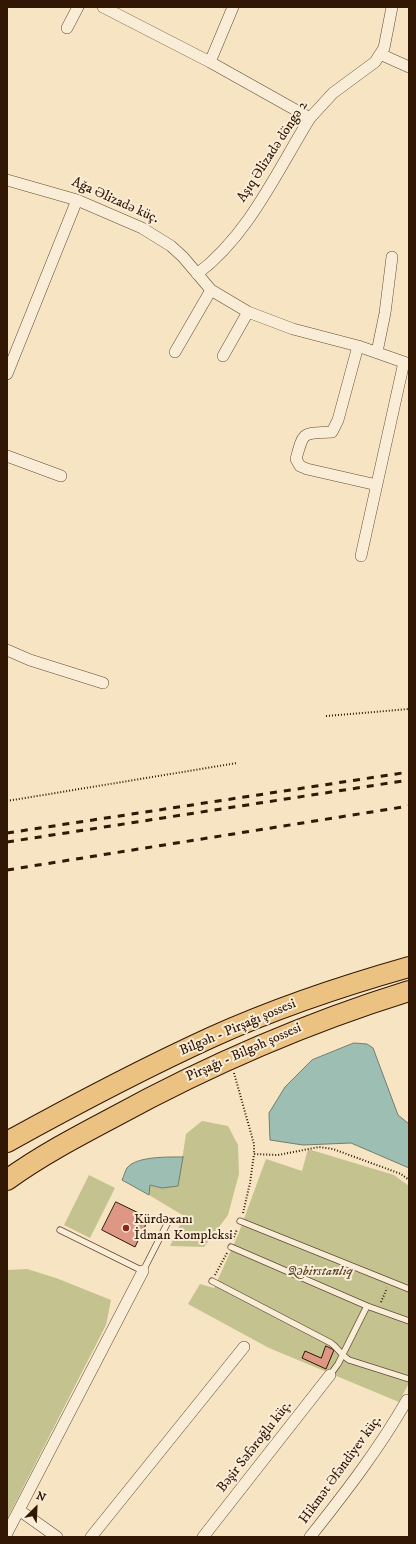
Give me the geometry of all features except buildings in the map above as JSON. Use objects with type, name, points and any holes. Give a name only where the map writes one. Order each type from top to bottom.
[{"type":"highway","name":"Bilgəh - Pirşağı şossesi","points":[[74,1106],[213,1037],[281,1008],[346,985],[409,967]]},
{"type":"highway","name":"Pirşağı - Bilgəh şossesi","points":[[7,1180],[86,1132],[158,1093],[230,1059],[285,1034],[348,1010],[409,991]]},
{"type":"highway","points":[[7,1142],[74,1106]]},
{"type":"highway","points":[[7,1154],[74,1106]]},
{"type":"street","points":[[67,28],[78,7]]},
{"type":"street","points":[[103,7],[210,62],[310,118]]},
{"type":"street","points":[[210,62],[233,7]]},
{"type":"street","name":"Aşıq Əlizadə döngə 2","points":[[197,274],[223,251],[247,220],[310,118],[333,93],[375,62],[384,48],[392,7]]},
{"type":"street","points":[[380,54],[409,67]]},
{"type":"street","name":"Ağa Əlizadə küç.","points":[[7,180],[78,200],[128,221],[158,237],[183,257],[211,290],[248,312],[293,329],[358,346],[406,363]]},
{"type":"street","points":[[7,374],[78,200]]},
{"type":"street","points":[[377,352],[385,313],[392,257]]},
{"type":"street","points":[[175,352],[211,290]]},
{"type":"street","points":[[223,356],[248,312]]},
{"type":"street","points":[[358,346],[338,420],[332,432],[307,433],[302,437],[296,459],[300,466],[307,470],[377,485]]},
{"type":"street","points":[[360,556],[406,363]]},
{"type":"street","points":[[7,456],[61,476]]},
{"type":"street","points":[[7,650],[30,660],[103,683]]},
{"type":"street","points":[[7,1532],[143,1270]]},
{"type":"street","points":[[91,1537],[244,1347]]},
{"type":"street","name":"Bəşir Səfəroğlu küç.","points":[[203,1537],[330,1375]]},
{"type":"street","name":"Hikmət Əfəndiyev küç.","points":[[310,1537],[377,1450],[408,1398]]},
{"type":"street","points":[[19,1510],[57,1537]]},
{"type":"lane","points":[[60,1230],[143,1270],[169,1220]]},
{"type":"lane","points":[[240,1221],[409,1289]]},
{"type":"lane","points":[[230,1247],[367,1306],[409,1321]]},
{"type":"lane","points":[[212,1281],[331,1343],[338,1348],[341,1355],[349,1360],[409,1379]]},
{"type":"lane","points":[[330,1375],[338,1364],[341,1355],[367,1306]]},
{"type":"path","points":[[326,716],[409,709]]},
{"type":"path","points":[[7,801],[237,763]]},
{"type":"path","points":[[230,1059],[254,1144],[254,1154],[278,1155],[319,1147],[333,1149],[401,1174],[409,1180]]},
{"type":"path","points":[[378,1310],[390,1281]]},
{"type":"green space","points":[[202,1121],[228,1126],[238,1145],[239,1174],[228,1215],[204,1247],[170,1246],[184,1216],[149,1195],[149,1185],[162,1188],[178,1186],[186,1134]]},
{"type":"green space","name":"Qəbirstanlıq","points":[[308,1149],[394,1175],[409,1186],[409,1383],[399,1402],[269,1348],[188,1304],[200,1284],[214,1288],[238,1235],[266,1159],[302,1171]]},
{"type":"green space","points":[[89,1175],[115,1188],[90,1238],[64,1225]]},
{"type":"green space","points":[[27,1269],[56,1278],[111,1300],[106,1325],[7,1519],[7,1270]]},
{"type":"water","points":[[354,1043],[367,1044],[373,1048],[398,1115],[409,1124],[409,1168],[351,1143],[303,1145],[270,1140],[269,1113],[285,1087],[312,1060]]},
{"type":"water","points":[[183,1157],[178,1186],[162,1188],[150,1185],[149,1195],[122,1180],[127,1168],[131,1164],[138,1161],[153,1158]]},
{"type":"railway","points":[[7,833],[409,772]]},
{"type":"railway","points":[[7,842],[409,780]]},
{"type":"railway","points":[[7,870],[409,806]]},
{"type":"place","name":"Kürdəxanı İdman Kompleksi","points":[[126,1228]]}]
